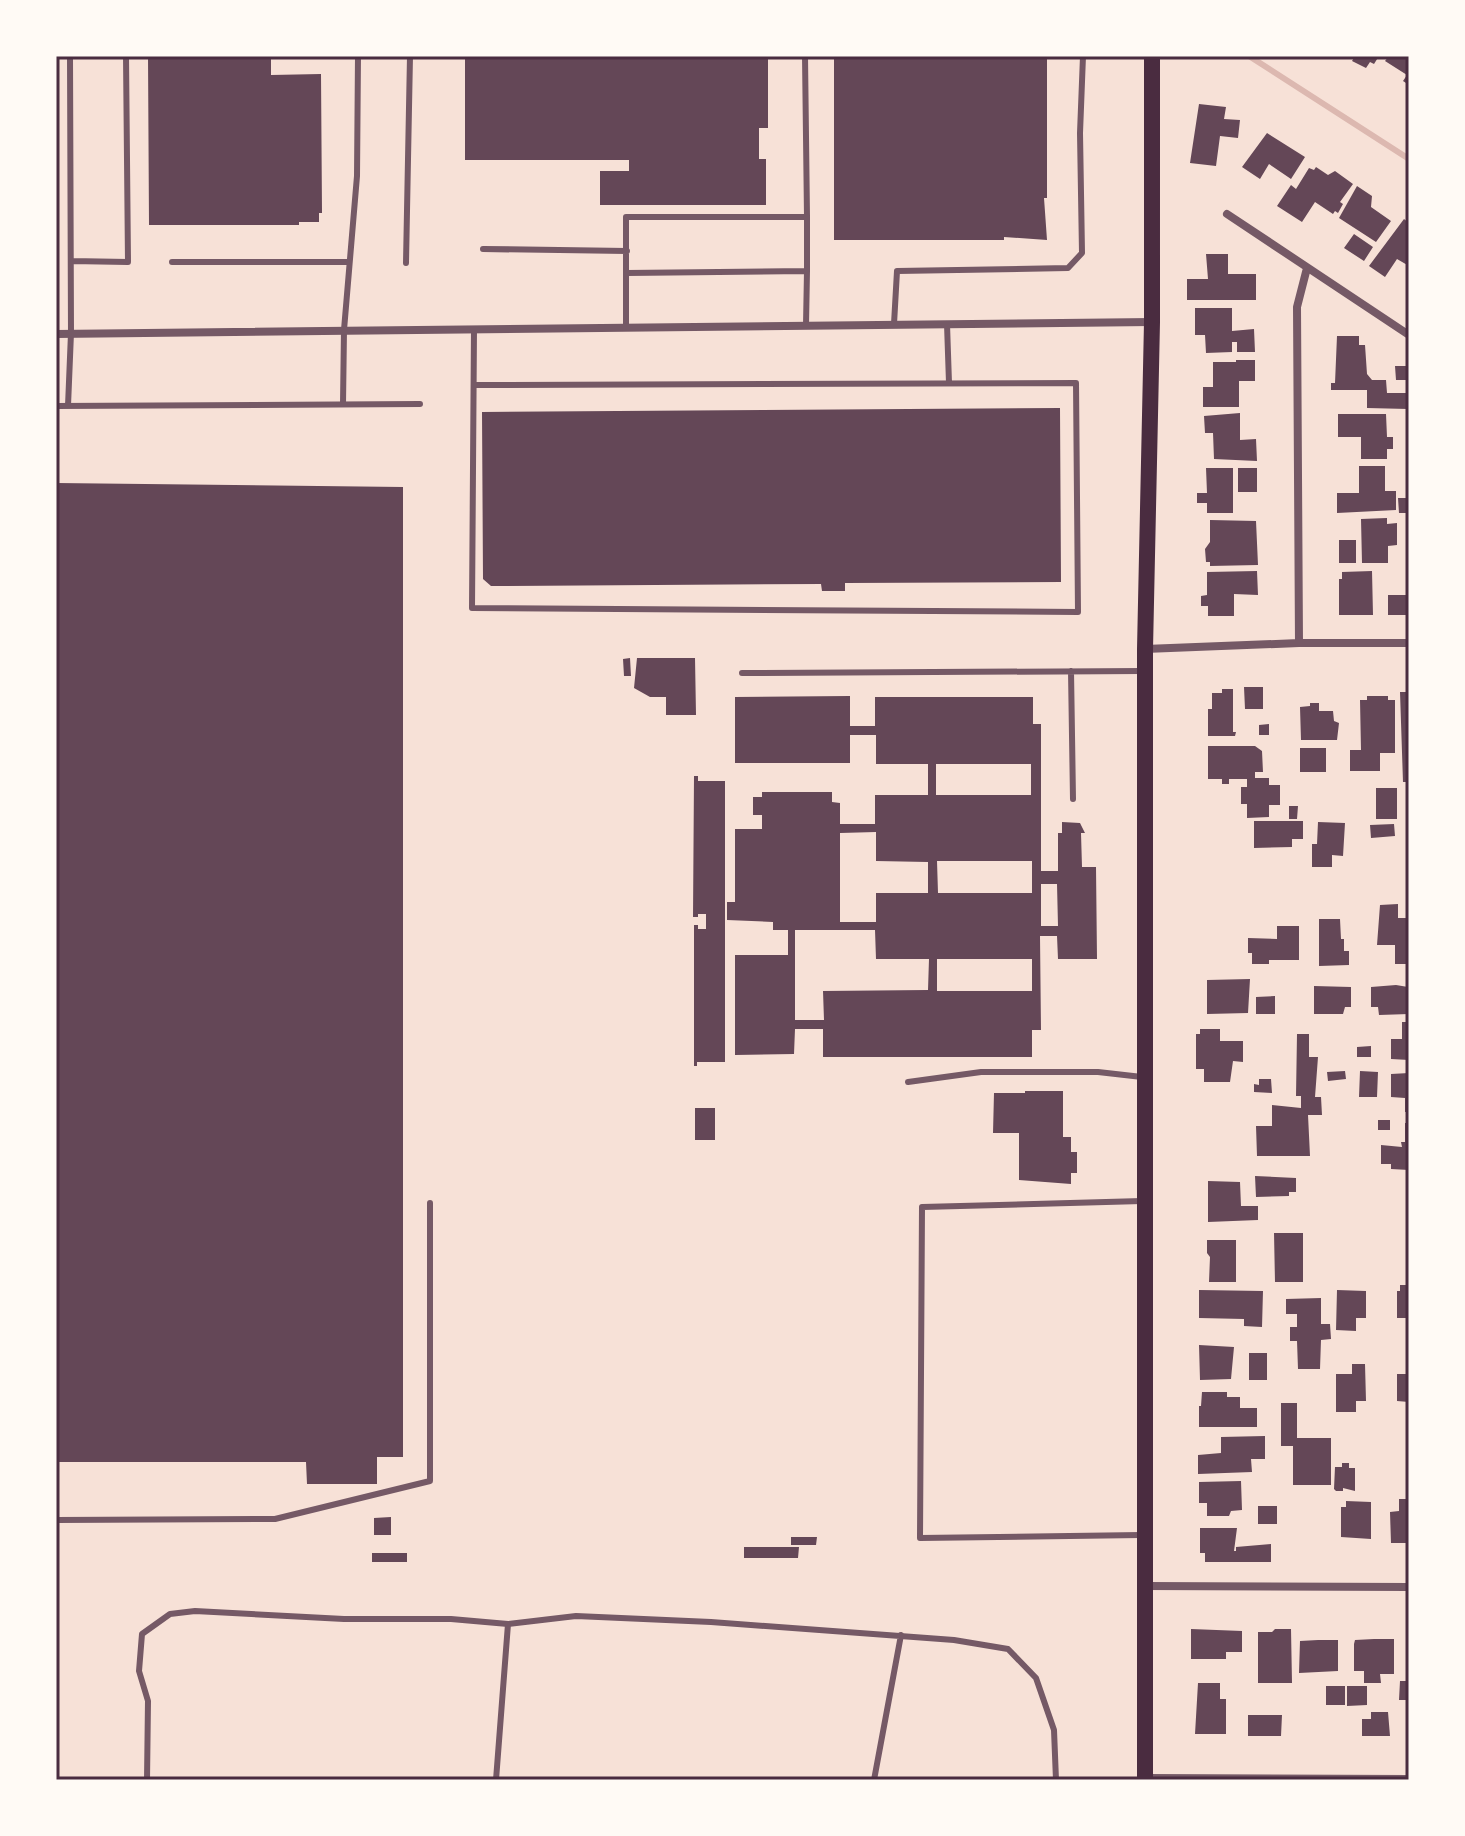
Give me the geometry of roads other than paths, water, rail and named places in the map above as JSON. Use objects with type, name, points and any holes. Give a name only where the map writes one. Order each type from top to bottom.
[{"type":"main road","points":[[1145,1779],[1145,649],[1152,322],[1151,57]]},
{"type":"street","points":[[1227,214],[1409,335]]},
{"type":"street","points":[[1299,643],[1297,307],[1307,268]]},
{"type":"street","points":[[56,334],[1152,322]]},
{"type":"street","points":[[1145,649],[1299,643],[1409,643]]},
{"type":"street","points":[[1145,1586],[1409,1587]]},
{"type":"lane","points":[[68,406],[71,333],[70,56]]},
{"type":"lane","points":[[71,261],[128,262],[126,56]]},
{"type":"lane","points":[[343,404],[344,330],[357,176],[358,56]]},
{"type":"lane","points":[[406,263],[410,56]]},
{"type":"lane","points":[[805,56],[806,325]]},
{"type":"lane","points":[[894,324],[897,271],[1068,268],[1075,263],[1082,253],[1080,133],[1083,56]]},
{"type":"lane","points":[[626,327],[626,217],[807,217]]},
{"type":"lane","points":[[483,249],[627,251]]},
{"type":"lane","points":[[172,262],[349,262]]},
{"type":"lane","points":[[627,273],[807,271]]},
{"type":"lane","points":[[947,324],[949,383]]},
{"type":"lane","points":[[474,329],[472,608],[1078,612],[1076,383],[474,385]]},
{"type":"lane","points":[[56,406],[420,404]]},
{"type":"lane","points":[[1071,671],[1073,799]]},
{"type":"lane","points":[[742,673],[1145,671]]},
{"type":"lane","points":[[908,1082],[981,1072],[1098,1072],[1145,1078]]},
{"type":"lane","points":[[1145,1201],[922,1207],[920,1538],[1145,1535]]},
{"type":"lane","points":[[56,1520],[275,1519],[430,1481],[430,1203]]},
{"type":"lane","points":[[147,1780],[148,1701],[139,1671],[142,1634],[170,1614],[195,1611],[344,1619],[451,1619],[508,1624],[576,1616],[711,1622],[901,1635],[1008,1649],[1036,1678],[1054,1730],[1056,1780]]},
{"type":"lane","points":[[496,1780],[508,1624]]},
{"type":"lane","points":[[874,1780],[901,1635]]},
{"type":"lane","points":[[1145,1779],[1409,1778]]},
{"type":"waterway","points":[[1249,56],[1409,159]]}]
